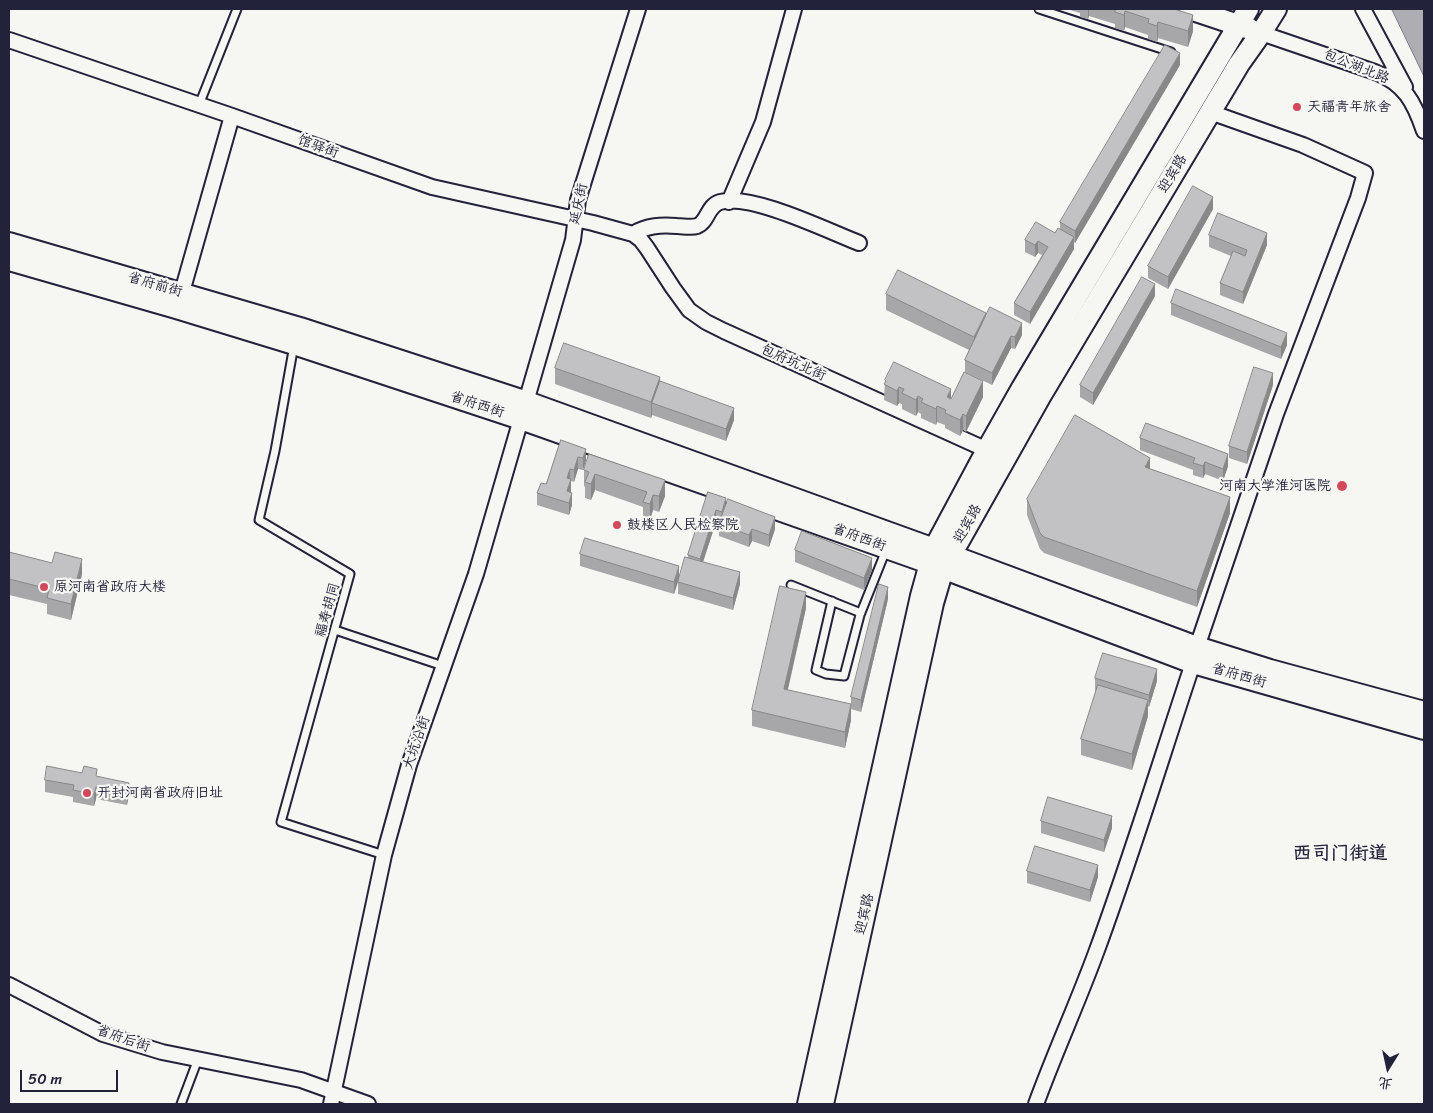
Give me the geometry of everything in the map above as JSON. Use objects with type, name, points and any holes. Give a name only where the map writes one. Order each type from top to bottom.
[{"type":"street","name":"延庆街","points":[[524,410],[573,240],[578,200],[638,9]]},
{"type":"street","points":[[729,202],[764,122],[794,9]]},
{"type":"street","points":[[1190,9],[1243,17],[1262,33]]},
{"type":"street","name":"迎宾路","points":[[823,1104],[933,603],[939,559],[1041,395],[1239,64],[1262,33],[1276,9]]},
{"type":"street","points":[[1364,9],[1411,99]]},
{"type":"street","name":"迎宾路","points":[[808,1104],[939,559],[987,450],[1243,17]]},
{"type":"street","name":"包公湖北路","points":[[1262,33],[1375,72],[1396,83],[1411,99],[1424,131]]},
{"type":"street","name":"馆驿街","points":[[9,40],[199,104],[432,187],[633,234]]},
{"type":"street","points":[[1036,1104],[1121,884],[1276,414],[1358,198],[1366,172],[1304,145],[1210,112]]},
{"type":"street","points":[[182,292],[232,116]]},
{"type":"street","points":[[633,234],[640,230],[657,226],[697,226],[703,222],[712,206],[721,202],[729,202],[761,204],[859,243]]},
{"type":"street","name":"包府坑北街","points":[[633,234],[647,248],[689,310],[706,322],[987,450]]},
{"type":"street","name":"省府前街","points":[[9,243],[182,292],[297,336]]},
{"type":"street","name":"省府前街","points":[[9,260],[176,308],[297,336]]},
{"type":"street","name":"省府西街","points":[[297,336],[524,410],[939,559],[1195,655],[1424,729]]},
{"type":"street","name":"省府西街","points":[[524,410],[886,548],[939,559]]},
{"type":"street","name":"大坑沿街","points":[[332,1098],[384,855],[409,765],[476,574],[524,410]]},
{"type":"street","name":"省府西街","points":[[1195,655],[1270,670],[1424,712]]},
{"type":"street","name":"省府后街","points":[[9,985],[103,1034],[162,1052],[301,1080],[332,1098],[368,1104]]},
{"type":"lane","points":[[199,104],[237,9]]},
{"type":"lane","points":[[1039,9],[1179,54]]},
{"type":"lane","name":"福寿胡同","points":[[297,336],[275,451],[259,520],[350,574],[281,822],[384,855]]},
{"type":"lane","points":[[832,601],[816,670],[844,676],[861,613],[886,548]]},
{"type":"lane","points":[[791,585],[861,613]]},
{"type":"lane","points":[[335,630],[443,666]]},
{"type":"lane","points":[[181,1104],[198,1059]]},
{"type":"shaded area","points":[[1392,9],[1424,9],[1424,76]]},
{"type":"building","points":[[1116,9],[1174,9],[1193,15],[1188,31],[1158,22],[1157,26],[1148,23],[1149,19],[1125,11],[1124,15],[1115,12]]},
{"type":"building","points":[[1165,45],[1180,53],[1075,231],[1060,222]]},
{"type":"building","points":[[1193,186],[1213,197],[1168,277],[1148,266]]},
{"type":"building","points":[[1218,213],[1267,233],[1243,292],[1220,283],[1233,251],[1245,256],[1247,250],[1209,235]]},
{"type":"building","points":[[1036,222],[1055,233],[1058,228],[1074,237],[1030,312],[1014,303],[1048,247],[1038,241],[1035,245],[1025,240]]},
{"type":"building","points":[[898,270],[986,313],[974,337],[886,294]]},
{"type":"building","points":[[1142,277],[1155,284],[1093,393],[1080,385]]},
{"type":"building","points":[[1176,289],[1287,333],[1281,347],[1171,303]]},
{"type":"building","points":[[990,307],[1022,323],[1015,337],[1011,336],[992,373],[965,360]]},
{"type":"building","points":[[564,343],[660,377],[651,402],[555,368]]},
{"type":"building","points":[[894,362],[951,389],[947,397],[951,399],[964,372],[983,381],[966,416],[963,414],[960,420],[945,413],[946,410],[937,406],[936,409],[921,402],[923,399],[918,396],[916,400],[902,393],[904,389],[899,387],[897,391],[884,384]]},
{"type":"building","points":[[1254,367],[1273,373],[1247,452],[1229,446]]},
{"type":"building","points":[[660,381],[734,408],[726,429],[652,403]]},
{"type":"building","points":[[1075,415],[1150,458],[1145,467],[1230,497],[1197,591],[1044,537],[1040,533],[1027,499]]},
{"type":"building","points":[[1146,423],[1228,454],[1223,469],[1205,462],[1203,466],[1193,463],[1195,458],[1140,438]]},
{"type":"building","points":[[561,440],[586,449],[583,458],[578,457],[574,470],[570,469],[567,478],[571,479],[567,491],[572,493],[569,503],[537,493],[541,483],[546,484]]},
{"type":"building","points":[[589,454],[665,480],[659,496],[653,495],[650,504],[643,502],[647,492],[595,474],[591,484],[585,482],[589,472],[584,470]]},
{"type":"building","points":[[708,492],[726,498],[722,512],[716,510],[700,559],[688,555]]},
{"type":"building","points":[[728,499],[775,517],[769,535],[752,529],[749,535],[719,524]]},
{"type":"building","points":[[802,531],[872,558],[864,578],[795,550]]},
{"type":"building","points":[[585,538],[679,566],[674,582],[580,554]]},
{"type":"building","points":[[9,552],[52,563],[55,552],[82,559],[71,604],[47,598],[49,589],[9,579]]},
{"type":"building","points":[[685,557],[740,572],[733,598],[678,582]]},
{"type":"building","points":[[879,584],[888,587],[861,700],[851,697]]},
{"type":"building","points":[[780,586],[806,592],[784,689],[851,704],[845,732],[752,710]]},
{"type":"building","points":[[1103,653],[1157,669],[1149,695],[1095,678]]},
{"type":"building","points":[[1098,685],[1148,700],[1132,754],[1081,739]]},
{"type":"building","points":[[47,766],[82,773],[84,766],[97,769],[96,776],[129,783],[127,793],[96,787],[94,794],[73,790],[74,785],[45,780]]},
{"type":"building","points":[[1048,797],[1112,816],[1104,840],[1041,821]]},
{"type":"building","points":[[1035,846],[1098,865],[1090,890],[1027,871]]},
{"type":"place","name":"天福青年旅舍","points":[[1297,107]]},
{"type":"place","name":"河南大学淮河医院","points":[[1342,486]]},
{"type":"place","name":"鼓楼区人民检察院","points":[[617,525]]},
{"type":"place","name":"原河南省政府大楼","points":[[44,587]]},
{"type":"place","name":"开封河南省政府旧址","points":[[87,793]]},
{"type":"district","name":"西司门街道","points":[[1340,854]]}]
